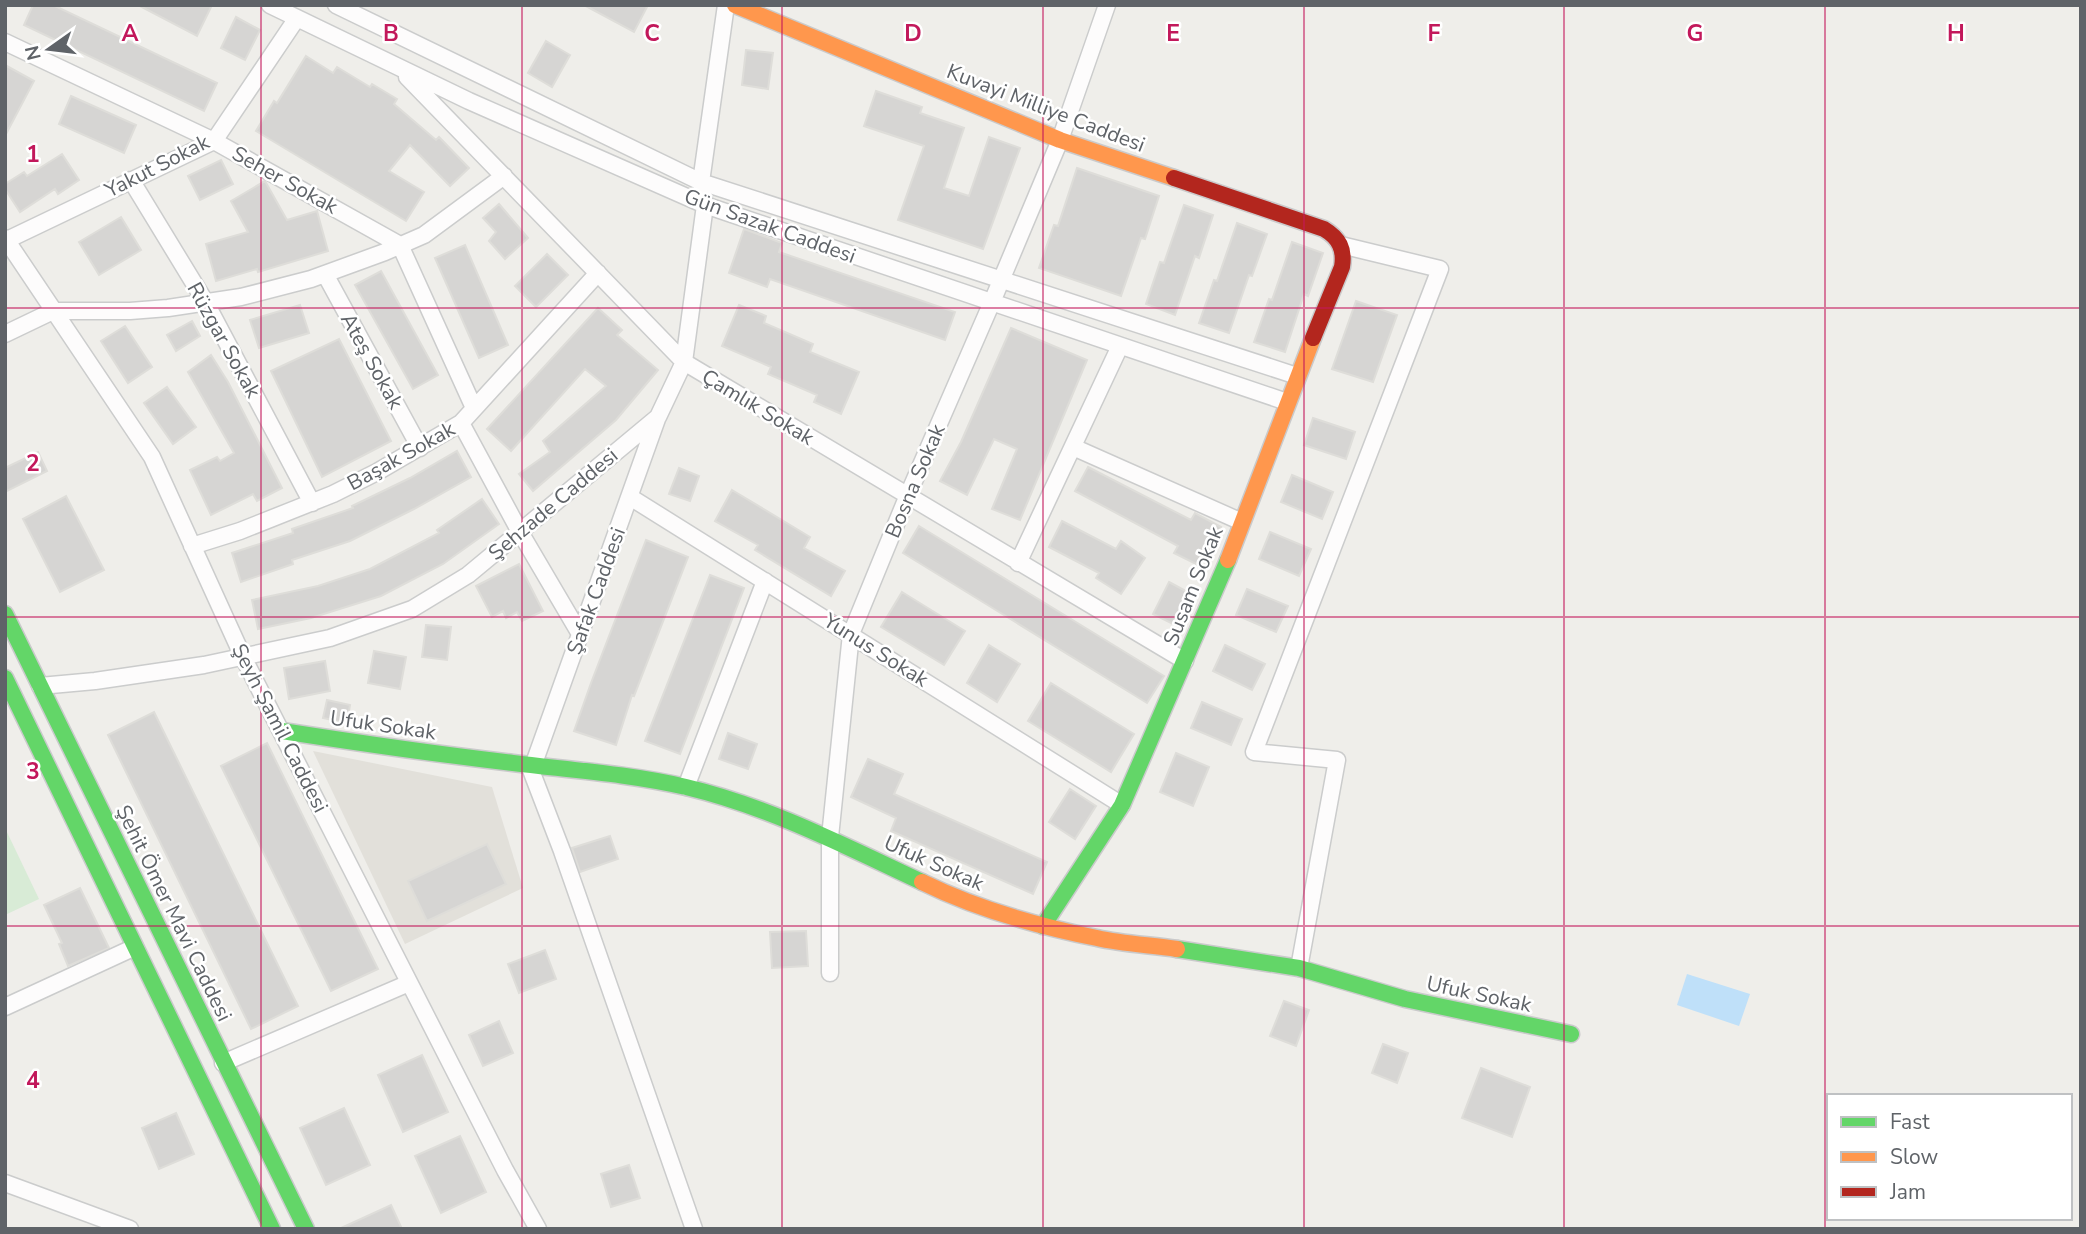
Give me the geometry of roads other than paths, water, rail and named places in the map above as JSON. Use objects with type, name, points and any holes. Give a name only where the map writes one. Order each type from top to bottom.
[{"type":"street","name":"Gün Sazak Caddesi","points":[[270,5],[469,102],[705,205],[1287,402]]},
{"type":"street","name":"Gün Sazak Caddesi","points":[[336,5],[355,9],[701,182],[1297,376]]},
{"type":"street","name":"Şehzade Caddesi","points":[[40,685],[150,674],[243,657],[330,638],[367,627],[412,608],[468,575],[658,416],[684,362],[705,205],[701,182],[726,5]]},
{"type":"street","name":"Kuvayi Milliye Caddesi","points":[[736,5],[1060,140],[1324,229],[1337,238],[1341,245]]},
{"type":"street","name":"Bosna Sokak","points":[[830,973],[830,837],[851,634],[1060,140],[1107,5]]},
{"type":"street","name":"Yakut Sokak","points":[[6,239],[214,141],[297,18]]},
{"type":"street","name":"Seher Sokak","points":[[5,42],[214,141],[400,245]]},
{"type":"street","name":"Çamlık Sokak","points":[[399,68],[684,362],[908,495],[1018,564],[1185,661]]},
{"type":"street","points":[[5,334],[53,311],[130,311],[206,303],[276,289],[325,275],[424,235],[504,176]]},
{"type":"street","name":"Rüzgar Sokak","points":[[131,180],[206,303],[312,503]]},
{"type":"street","name":"Şeyh Şamil Caddesi","points":[[6,239],[152,457],[243,657],[409,984],[538,1229]]},
{"type":"street","points":[[400,245],[474,408]]},
{"type":"street","points":[[1299,968],[1337,760],[1254,752],[1440,269],[1341,245]]},
{"type":"street","name":"Susam Sokak","points":[[1043,926],[1122,805],[1221,580],[1297,376],[1342,267],[1341,245]]},
{"type":"street","name":"Başak Sokak","points":[[192,547],[312,503],[377,472],[461,423],[598,273]]},
{"type":"street","name":"Ateş Sokak","points":[[325,275],[420,448]]},
{"type":"street","points":[[1018,564],[1121,346]]},
{"type":"street","name":"Şafak Caddesi","points":[[531,765],[658,416]]},
{"type":"street","points":[[461,423],[520,532],[580,634]]},
{"type":"street","points":[[1073,447],[1242,523]]},
{"type":"street","name":"Yunus Sokak","points":[[630,496],[1122,805]]},
{"type":"street","points":[[686,787],[765,581]]},
{"type":"street","name":"Şehit Ömer Mavi Caddesi","points":[[5,614],[306,1229]]},
{"type":"street","points":[[5,678],[272,1229]]},
{"type":"street","name":"Ufuk Sokak","points":[[282,731],[393,749],[618,775],[686,787],[757,808],[830,837],[942,892],[981,908],[1043,926],[1099,939],[1220,954],[1299,968],[1405,999],[1571,1034]]},
{"type":"street","points":[[531,765],[694,1229]]},
{"type":"street","points":[[5,1007],[135,947]]},
{"type":"street","points":[[223,1063],[409,984]]},
{"type":"street","points":[[5,1183],[130,1229]]},
{"type":"water","points":[[1687,974],[1750,994],[1739,1026],[1677,1005]]}]
